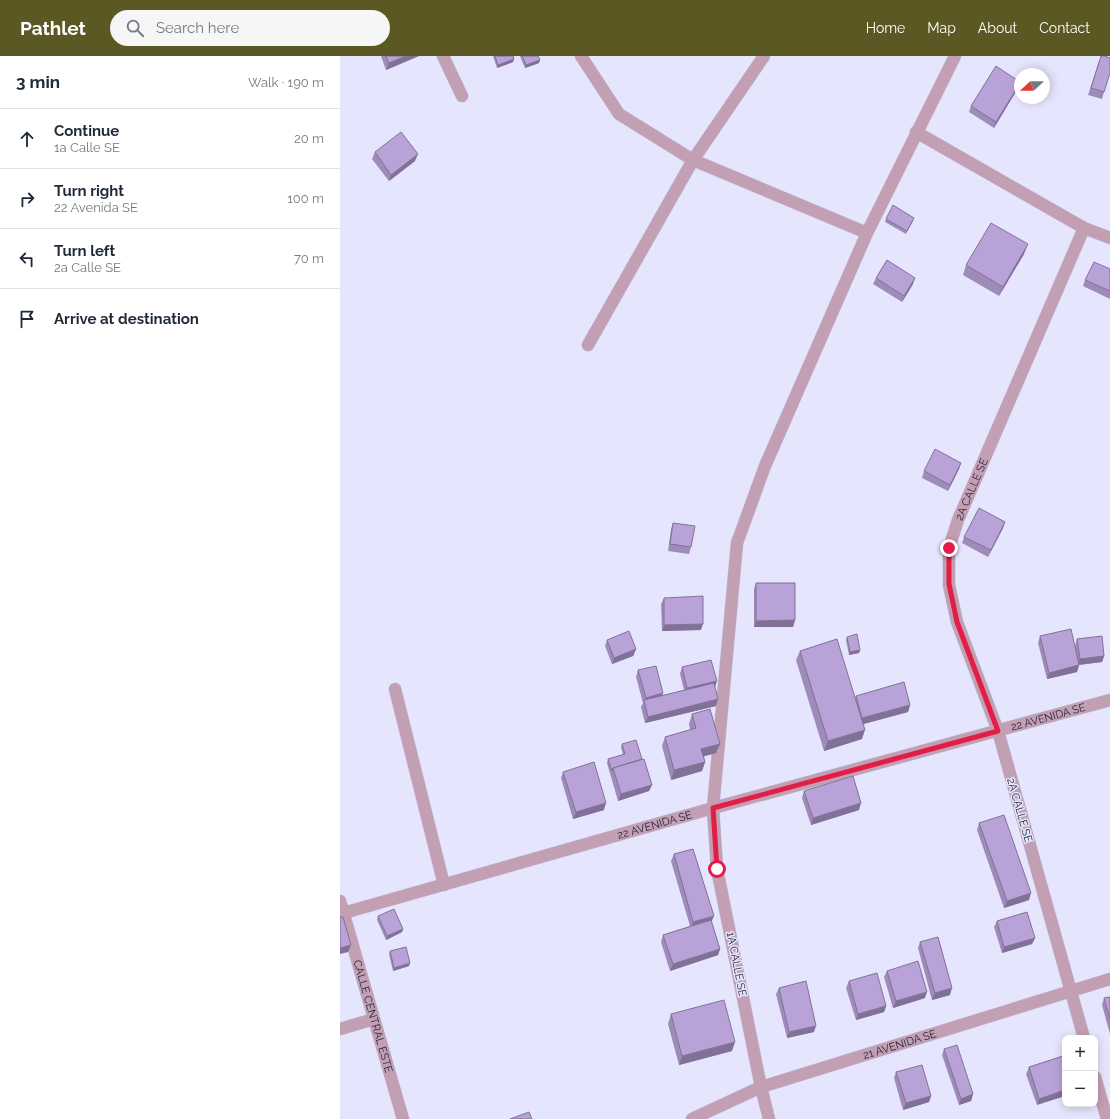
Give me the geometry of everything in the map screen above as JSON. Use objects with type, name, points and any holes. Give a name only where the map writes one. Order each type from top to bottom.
[{"type":"street","points":[[443,56],[462,96]]},
{"type":"street","points":[[581,56],[619,114],[694,160],[867,233]]},
{"type":"street","points":[[588,345],[694,160],[764,56]]},
{"type":"street","name":"1A CALLE SE","points":[[769,1119],[761,1087],[717,869],[713,808],[737,543],[765,466],[867,233],[955,56]]},
{"type":"street","points":[[916,132],[1084,228],[1110,238]]},
{"type":"street","name":"2A CALLE SE","points":[[1083,1035],[998,731],[957,622],[949,584],[949,548],[958,520],[1084,228]]},
{"type":"street","points":[[395,688],[444,885]]},
{"type":"street","name":"22 AVENIDA SE","points":[[342,914],[713,808],[1110,700]]},
{"type":"street","name":"CALLE CENTRAL ESTE","points":[[340,901],[342,914],[374,1019],[402,1119]]},
{"type":"street","name":"21 AVENIDA SE","points":[[692,1119],[761,1087],[1110,979]]},
{"type":"street","points":[[340,1028],[374,1019]]},
{"type":"street","points":[[1098,1088],[1107,1119]]},
{"type":"building","points":[[386,56],[406,56],[389,63]]},
{"type":"building","points":[[495,56],[513,56],[514,59],[498,65]]},
{"type":"building","points":[[522,56],[538,56],[540,60],[526,65]]},
{"type":"building","points":[[1101,56],[1110,58],[1110,73],[1104,92],[1091,88]]},
{"type":"building","points":[[996,66],[1014,78],[1014,93],[996,122],[971,106]]},
{"type":"building","points":[[401,132],[418,154],[391,175],[375,152]]},
{"type":"building","points":[[893,205],[914,218],[907,231],[886,219]]},
{"type":"building","points":[[991,223],[1028,244],[1003,287],[966,265]]},
{"type":"building","points":[[887,260],[915,278],[904,296],[876,278]]},
{"type":"building","points":[[1094,262],[1110,269],[1110,291],[1085,280]]},
{"type":"building","points":[[935,449],[961,463],[950,485],[924,471]]},
{"type":"building","points":[[979,508],[1005,522],[991,550],[964,537]]},
{"type":"building","points":[[673,523],[695,526],[691,547],[670,544]]},
{"type":"building","points":[[756,583],[795,583],[795,620],[756,621]]},
{"type":"building","points":[[703,596],[703,624],[664,625],[664,598]]},
{"type":"building","points":[[1071,629],[1079,665],[1049,673],[1040,636]]},
{"type":"building","points":[[629,631],[636,649],[614,658],[607,640]]},
{"type":"building","points":[[857,634],[860,650],[850,652],[847,637]]},
{"type":"building","points":[[1102,636],[1104,656],[1080,659],[1077,639]]},
{"type":"building","points":[[837,639],[865,730],[828,741],[800,651]]},
{"type":"building","points":[[711,660],[717,681],[687,688],[682,667]]},
{"type":"building","points":[[656,666],[663,693],[646,698],[638,670]]},
{"type":"building","points":[[904,682],[910,705],[862,718],[856,696]]},
{"type":"building","points":[[714,683],[718,699],[648,717],[644,700]]},
{"type":"building","points":[[710,709],[720,744],[701,749],[705,762],[674,770],[665,737],[696,728],[692,714]]},
{"type":"building","points":[[636,740],[642,759],[613,768],[612,771],[608,759],[625,754],[622,744]]},
{"type":"building","points":[[644,759],[652,785],[621,794],[613,768]]},
{"type":"building","points":[[594,762],[606,803],[576,812],[563,772]]},
{"type":"building","points":[[853,776],[861,803],[813,818],[804,791]]},
{"type":"building","points":[[1004,815],[1031,893],[1007,901],[979,823]]},
{"type":"building","points":[[693,849],[714,916],[693,922],[674,854]]},
{"type":"building","points":[[394,909],[403,929],[387,936],[378,916]]},
{"type":"building","points":[[1027,912],[1035,938],[1004,947],[997,921]]},
{"type":"building","points":[[340,917],[343,917],[351,945],[340,948]]},
{"type":"building","points":[[711,920],[720,949],[673,964],[663,935]]},
{"type":"building","points":[[938,937],[952,988],[935,993],[920,942]]},
{"type":"building","points":[[406,947],[410,963],[394,968],[390,951]]},
{"type":"building","points":[[918,961],[927,992],[896,1001],[887,971]]},
{"type":"building","points":[[877,973],[886,1006],[858,1014],[849,981]]},
{"type":"building","points":[[806,981],[816,1026],[789,1032],[779,988]]},
{"type":"building","points":[[1110,997],[1110,1019],[1104,998]]},
{"type":"building","points":[[724,1000],[735,1042],[682,1056],[671,1014]]},
{"type":"building","points":[[957,1045],[973,1094],[961,1099],[944,1049]]},
{"type":"building","points":[[1062,1056],[1062,1091],[1039,1099],[1029,1067]]},
{"type":"building","points":[[922,1065],[931,1096],[906,1103],[896,1072]]},
{"type":"building","points":[[529,1112],[532,1119],[510,1119]]},
{"type":"route","points":[[717,869],[713,808],[998,731],[957,622],[949,584],[949,548]]}]
